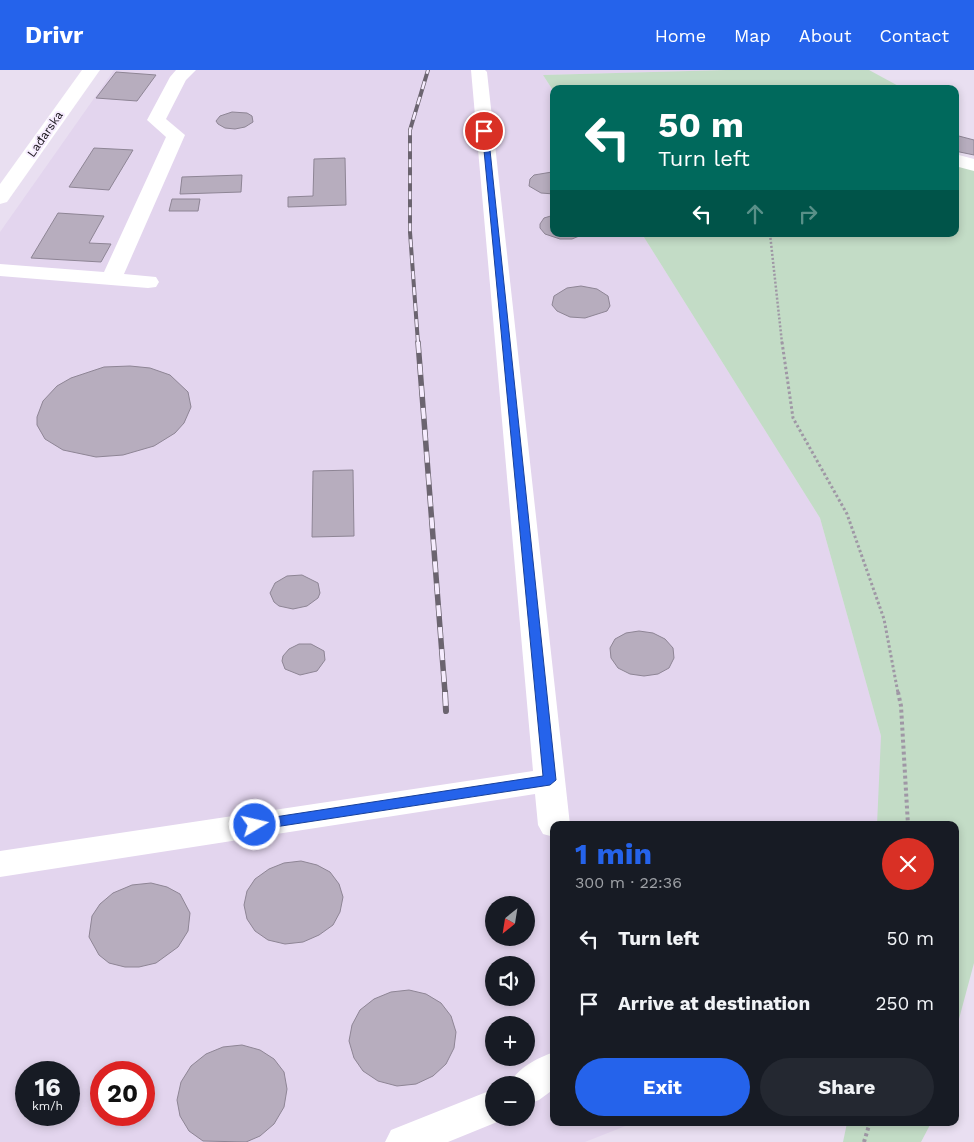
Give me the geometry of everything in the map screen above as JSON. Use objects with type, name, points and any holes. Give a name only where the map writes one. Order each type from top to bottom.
[{"type":"street","name":"Lađarska","points":[[0,198],[91,70]]},
{"type":"street","points":[[111,279],[176,135],[156,120],[179,77],[187,70]]},
{"type":"street","points":[[478,72],[554,821]]},
{"type":"street","points":[[959,161],[974,166]]},
{"type":"street","points":[[0,270],[148,282]]},
{"type":"street","points":[[0,864],[550,780]]},
{"type":"street","points":[[535,1082],[550,1071]]},
{"type":"street","points":[[404,1142],[485,1110]]},
{"type":"path","points":[[770,237],[776,303],[793,418],[847,514],[884,619],[900,706],[908,821]]},
{"type":"path","points":[[864,1142],[869,1126]]},
{"type":"shaded area","points":[[114,70],[726,70],[543,75],[550,86],[550,237],[644,237],[820,518],[881,736],[882,821],[550,821],[550,1126],[625,1126],[585,1142],[0,1142],[0,232]]},
{"type":"green space","points":[[726,70],[869,70],[897,85],[550,86],[543,75]]},
{"type":"green space","points":[[959,161],[974,165],[974,963],[959,1019],[959,821],[877,821],[881,736],[820,518],[644,237],[959,237]]},
{"type":"green space","points":[[846,1126],[929,1126],[921,1142],[843,1142]]},
{"type":"building","points":[[116,72],[156,75],[137,101],[96,98]]},
{"type":"building","points":[[232,112],[247,113],[252,116],[253,122],[245,127],[235,129],[225,128],[218,124],[216,121],[220,116]]},
{"type":"building","points":[[959,136],[974,140],[974,155],[959,152]]},
{"type":"building","points":[[94,148],[133,150],[109,190],[69,187]]},
{"type":"building","points":[[345,158],[346,205],[288,207],[288,197],[313,196],[314,159]]},
{"type":"building","points":[[550,172],[550,194],[541,193],[529,186],[530,179],[534,175]]},
{"type":"building","points":[[242,175],[241,192],[180,194],[182,177]]},
{"type":"building","points":[[172,199],[200,199],[198,211],[169,211]]},
{"type":"building","points":[[58,213],[104,216],[89,243],[111,244],[101,262],[31,258]]},
{"type":"building","points":[[550,216],[550,236],[545,234],[540,228],[544,218]]},
{"type":"building","points":[[554,237],[577,237],[572,239]]},
{"type":"building","points":[[581,286],[597,289],[608,296],[610,306],[607,311],[585,318],[570,317],[557,311],[552,305],[554,296],[567,288]]},
{"type":"building","points":[[130,366],[150,368],[170,375],[188,392],[191,407],[184,423],[175,433],[154,446],[123,455],[96,457],[63,450],[45,439],[37,425],[37,417],[43,401],[57,386],[71,378],[104,367]]},
{"type":"building","points":[[353,470],[354,536],[312,537],[313,471]]},
{"type":"building","points":[[302,575],[318,583],[320,593],[318,598],[307,606],[293,609],[279,606],[274,602],[270,593],[275,583],[287,576]]},
{"type":"building","points":[[639,631],[653,633],[665,639],[673,648],[674,658],[669,668],[658,674],[644,676],[630,674],[618,668],[611,658],[610,648],[615,639],[626,633]]},
{"type":"building","points":[[299,644],[311,644],[324,651],[325,660],[317,671],[300,675],[285,669],[282,661],[283,656],[289,649]]},
{"type":"building","points":[[301,861],[317,865],[330,872],[339,884],[343,897],[340,912],[333,925],[319,935],[303,942],[285,944],[268,940],[255,931],[247,919],[244,905],[247,891],[255,879],[269,869],[284,863]]},
{"type":"building","points":[[151,883],[167,887],[180,894],[190,913],[188,931],[178,947],[156,963],[139,967],[125,967],[109,963],[99,955],[89,937],[92,916],[100,904],[113,893],[132,885]]},
{"type":"building","points":[[409,990],[426,994],[441,1003],[451,1016],[456,1032],[454,1048],[446,1064],[433,1076],[416,1084],[397,1086],[378,1081],[363,1071],[354,1058],[349,1041],[352,1025],[360,1010],[374,999],[391,992]]},
{"type":"building","points":[[242,1045],[260,1050],[274,1059],[284,1072],[287,1089],[284,1107],[274,1124],[260,1136],[246,1142],[203,1141],[189,1131],[180,1116],[177,1100],[181,1082],[191,1066],[206,1054],[223,1047]]},
{"type":"railway","points":[[418,343],[410,232],[410,130],[428,70]]},
{"type":"railway","points":[[418,342],[445,693]]},
{"type":"railway","points":[[445,692],[446,711]]},
{"type":"route","points":[[255,825],[550,780],[484,131]]}]
